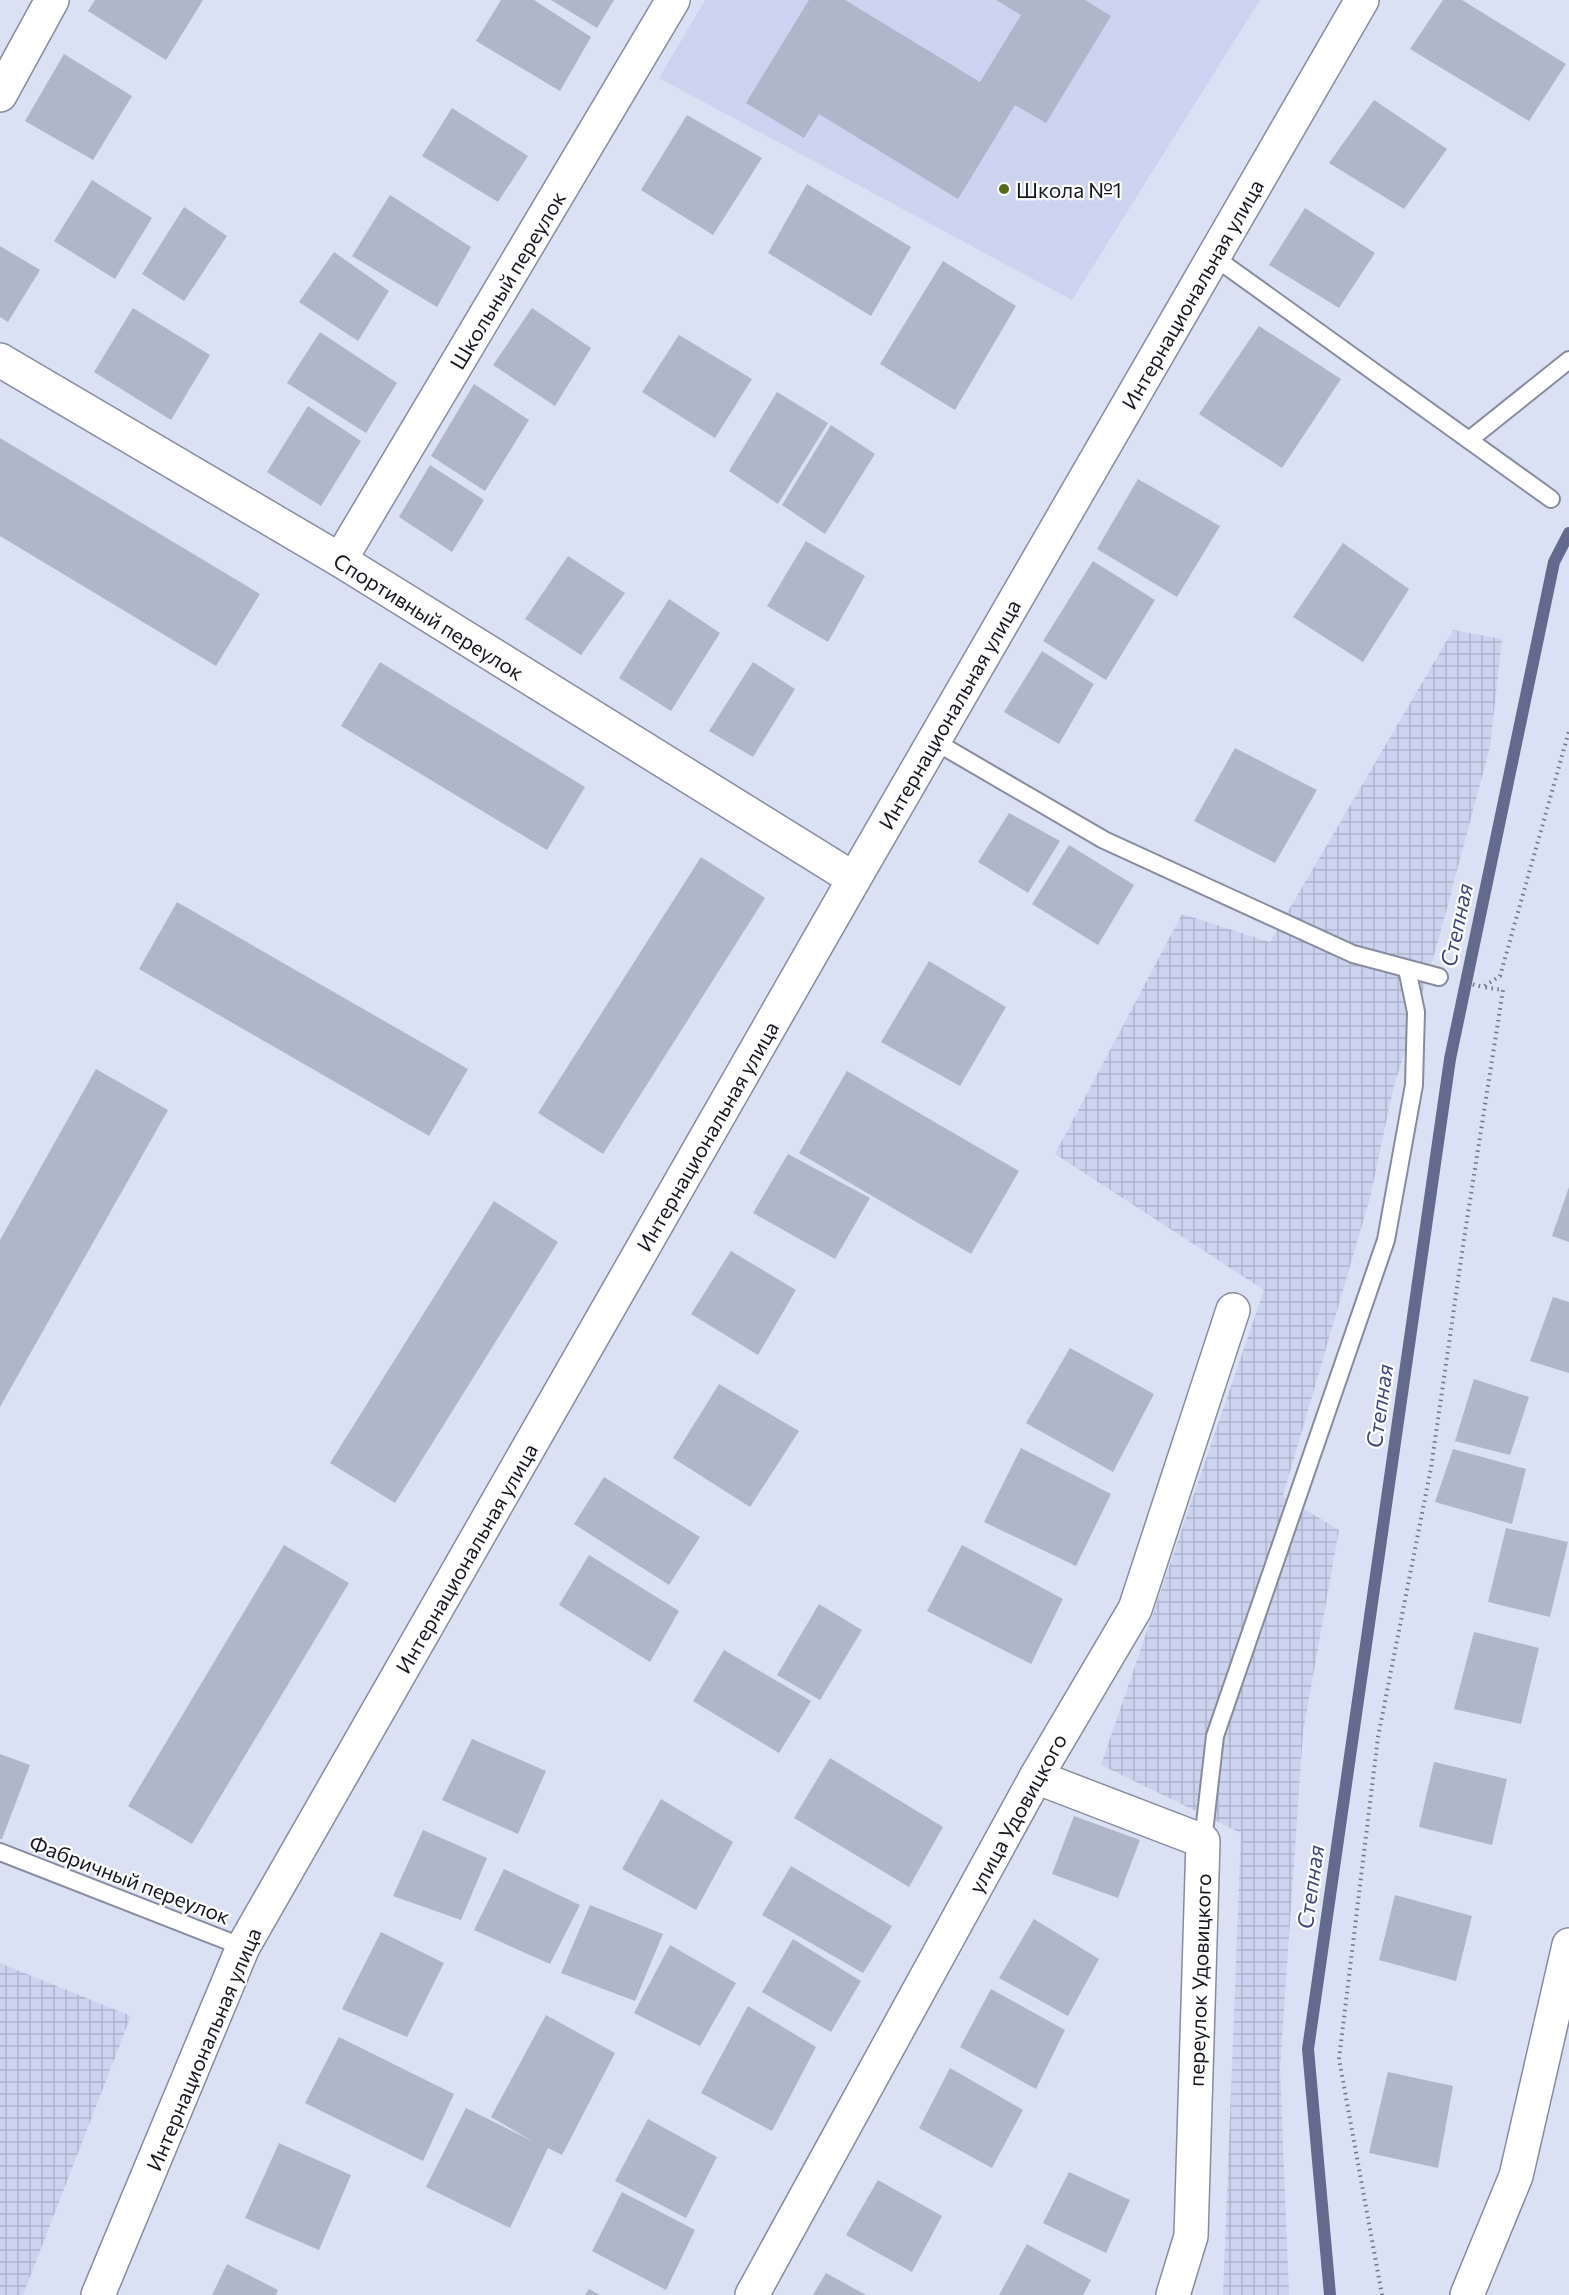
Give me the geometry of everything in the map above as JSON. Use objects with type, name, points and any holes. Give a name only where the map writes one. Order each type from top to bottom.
[{"type":"street","points":[[0,95],[52,0]]},
{"type":"street","name":"Школьный переулок","points":[[340,561],[673,0]]},
{"type":"street","name":"Интернациональная улица","points":[[98,2295],[243,1947],[854,879],[1362,0]]},
{"type":"street","name":"Спортивный переулок","points":[[0,360],[340,561],[854,879]]},
{"type":"street","name":"улица Удовицкого","points":[[752,2295],[1036,1777],[1135,1609],[1233,1310]]},
{"type":"street","points":[[1036,1777],[1203,1841]]},
{"type":"street","name":"переулок Удовицкого","points":[[1173,2295],[1191,2236],[1203,1841]]},
{"type":"street","points":[[1467,2295],[1516,2176],[1569,1945]]},
{"type":"lane","points":[[1214,257],[1551,499]]},
{"type":"lane","points":[[1469,440],[1569,360]]},
{"type":"lane","points":[[934,741],[1104,840],[1353,954],[1439,977]]},
{"type":"lane","points":[[1203,1841],[1215,1736],[1386,1240],[1414,1085],[1416,1012],[1407,969]]},
{"type":"lane","name":"Фабричный переулок","points":[[0,1852],[243,1947]]},
{"type":"path","points":[[1382,2295],[1339,2059],[1340,2047],[1378,1737],[1431,1468],[1503,990],[1483,987],[1500,976],[1569,731]]},
{"type":"shaded area","name":"Школа №1","points":[[705,0],[1260,0],[1072,300],[659,78]]},
{"type":"shaded area","points":[[1453,630],[1502,639],[1490,747],[1439,938],[1393,1090],[1370,1198],[1283,1496],[1339,1530],[1303,1732],[1280,2068],[1289,2295],[1223,2295],[1241,1833],[1101,1765],[1264,1290],[1055,1154],[1182,914],[1270,942]]},
{"type":"shaded area","points":[[0,1963],[131,2016],[23,2295],[0,2295]]},
{"type":"building","points":[[95,0],[203,0],[166,60],[88,11]]},
{"type":"building","points":[[501,0],[534,0],[591,37],[560,91],[476,41]]},
{"type":"building","points":[[551,0],[614,0],[597,28]]},
{"type":"building","points":[[809,0],[845,0],[980,82],[1021,15],[996,0],[1085,0],[1111,16],[1046,123],[1015,105],[958,199],[819,114],[804,138],[746,103]]},
{"type":"building","points":[[1443,0],[1462,0],[1566,64],[1529,121],[1410,49]]},
{"type":"building","points":[[64,54],[132,96],[93,160],[25,121]]},
{"type":"building","points":[[1374,100],[1447,149],[1404,209],[1329,163]]},
{"type":"building","points":[[452,108],[528,156],[498,202],[422,156]]},
{"type":"building","points":[[687,115],[762,158],[713,235],[641,190]]},
{"type":"building","points":[[92,180],[152,218],[115,279],[54,241]]},
{"type":"building","points":[[807,184],[911,247],[871,316],[768,253]]},
{"type":"building","points":[[390,195],[471,247],[437,307],[352,256]]},
{"type":"building","points":[[184,207],[227,236],[184,301],[142,274]]},
{"type":"building","points":[[1305,208],[1375,253],[1339,308],[1269,265]]},
{"type":"building","points":[[0,246],[40,270],[8,322],[0,317]]},
{"type":"building","points":[[334,252],[389,291],[358,341],[299,302]]},
{"type":"building","points":[[943,261],[1016,306],[955,410],[880,364]]},
{"type":"building","points":[[133,308],[210,355],[171,420],[94,372]]},
{"type":"building","points":[[532,308],[591,348],[555,406],[493,365]]},
{"type":"building","points":[[1259,326],[1341,379],[1282,468],[1199,414]]},
{"type":"building","points":[[320,332],[397,383],[366,433],[287,383]]},
{"type":"building","points":[[679,335],[752,379],[715,438],[642,392]]},
{"type":"building","points":[[474,384],[529,420],[485,491],[431,456]]},
{"type":"building","points":[[777,392],[828,423],[778,504],[729,471]]},
{"type":"building","points":[[308,406],[361,441],[321,506],[267,472]]},
{"type":"building","points":[[831,425],[875,454],[825,534],[782,505]]},
{"type":"building","points":[[0,438],[260,594],[216,666],[0,536]]},
{"type":"building","points":[[430,465],[484,500],[452,552],[399,517]]},
{"type":"building","points":[[1138,479],[1220,526],[1177,597],[1097,549]]},
{"type":"building","points":[[806,541],[865,576],[828,642],[767,606]]},
{"type":"building","points":[[1343,543],[1409,589],[1363,662],[1293,617]]},
{"type":"building","points":[[568,556],[625,593],[581,655],[525,619]]},
{"type":"building","points":[[1093,561],[1155,600],[1106,680],[1043,641]]},
{"type":"building","points":[[669,599],[720,633],[671,711],[619,678]]},
{"type":"building","points":[[1042,651],[1094,684],[1059,744],[1004,712]]},
{"type":"building","points":[[380,662],[585,787],[547,850],[341,726]]},
{"type":"building","points":[[753,662],[795,689],[753,757],[709,731]]},
{"type":"building","points":[[1235,748],[1317,790],[1275,863],[1194,821]]},
{"type":"building","points":[[1009,813],[1060,841],[1028,893],[978,862]]},
{"type":"building","points":[[1069,845],[1134,885],[1098,945],[1032,904]]},
{"type":"building","points":[[701,857],[765,898],[603,1154],[538,1113]]},
{"type":"building","points":[[177,902],[468,1069],[429,1136],[139,969]]},
{"type":"building","points":[[929,961],[1006,1007],[960,1086],[881,1042]]},
{"type":"building","points":[[96,1069],[168,1110],[0,1407],[0,1240]]},
{"type":"building","points":[[847,1071],[1019,1171],[971,1254],[799,1153]]},
{"type":"building","points":[[788,1154],[870,1198],[835,1259],[753,1213]]},
{"type":"building","points":[[1569,1187],[1569,1242],[1552,1236]]},
{"type":"building","points":[[494,1201],[558,1242],[395,1503],[330,1463]]},
{"type":"building","points":[[731,1251],[796,1290],[758,1355],[691,1314]]},
{"type":"building","points":[[1553,1297],[1569,1302],[1569,1373],[1530,1361]]},
{"type":"building","points":[[1070,1348],[1154,1394],[1113,1472],[1026,1423]]},
{"type":"building","points":[[1474,1379],[1529,1397],[1510,1455],[1455,1441]]},
{"type":"building","points":[[719,1384],[799,1431],[750,1507],[673,1458]]},
{"type":"building","points":[[1021,1448],[1111,1494],[1076,1566],[984,1522]]},
{"type":"building","points":[[1453,1449],[1526,1469],[1512,1524],[1435,1502]]},
{"type":"building","points":[[604,1477],[700,1537],[669,1585],[574,1524]]},
{"type":"building","points":[[1506,1528],[1568,1542],[1550,1617],[1488,1602]]},
{"type":"building","points":[[284,1545],[349,1583],[192,1844],[128,1806]]},
{"type":"building","points":[[962,1545],[1063,1599],[1031,1664],[927,1611]]},
{"type":"building","points":[[589,1555],[679,1611],[650,1662],[559,1605]]},
{"type":"building","points":[[819,1604],[862,1630],[820,1700],[777,1675]]},
{"type":"building","points":[[1474,1632],[1539,1648],[1521,1724],[1454,1709]]},
{"type":"building","points":[[724,1650],[811,1701],[779,1753],[693,1701]]},
{"type":"building","points":[[472,1739],[546,1771],[518,1834],[442,1800]]},
{"type":"building","points":[[0,1754],[30,1765],[2,1839],[0,1839]]},
{"type":"building","points":[[830,1758],[943,1827],[909,1887],[794,1818]]},
{"type":"building","points":[[1434,1762],[1507,1779],[1492,1845],[1419,1827]]},
{"type":"building","points":[[661,1799],[733,1842],[696,1910],[622,1869]]},
{"type":"building","points":[[1074,1816],[1140,1840],[1118,1898],[1052,1874]]},
{"type":"building","points":[[423,1830],[487,1858],[461,1920],[393,1896]]},
{"type":"building","points":[[791,1866],[892,1926],[863,1973],[762,1915]]},
{"type":"building","points":[[504,1869],[580,1905],[550,1964],[474,1930]]},
{"type":"building","points":[[1395,1895],[1472,1916],[1456,1981],[1379,1960]]},
{"type":"building","points":[[590,1905],[663,1934],[635,2001],[561,1973]]},
{"type":"building","points":[[1034,1919],[1099,1959],[1068,2016],[999,1978]]},
{"type":"building","points":[[381,1932],[444,1963],[407,2037],[342,2009]]},
{"type":"building","points":[[793,1939],[861,1981],[831,2032],[762,1992]]},
{"type":"building","points":[[670,1945],[736,1983],[700,2046],[634,2013]]},
{"type":"building","points":[[991,1989],[1065,2030],[1036,2089],[960,2047]]},
{"type":"building","points":[[748,2006],[816,2047],[772,2131],[701,2093]]},
{"type":"building","points":[[546,2015],[615,2053],[562,2155],[548,2148],[510,2228],[426,2187],[466,2108],[534,2142],[491,2117]]},
{"type":"building","points":[[339,2037],[454,2094],[423,2161],[305,2103]]},
{"type":"building","points":[[950,2068],[1023,2110],[992,2168],[919,2128]]},
{"type":"building","points":[[1388,2072],[1453,2086],[1438,2168],[1369,2153]]},
{"type":"building","points":[[648,2119],[717,2157],[686,2218],[615,2181]]},
{"type":"building","points":[[279,2143],[351,2175],[319,2250],[245,2218]]},
{"type":"building","points":[[1069,2172],[1130,2200],[1106,2253],[1043,2223]]},
{"type":"building","points":[[878,2180],[942,2216],[912,2272],[846,2235]]},
{"type":"building","points":[[622,2192],[695,2230],[666,2290],[592,2251]]},
{"type":"building","points":[[1027,2244],[1091,2280],[1083,2295],[999,2295]]},
{"type":"building","points":[[227,2264],[278,2290],[276,2295],[212,2295]]},
{"type":"building","points":[[826,2273],[866,2295],[813,2295]]},
{"type":"building","points":[[589,2289],[600,2295],[585,2295]]},
{"type":"waterway","name":"Степная","points":[[1330,2295],[1308,2049],[1450,1059],[1554,562],[1569,533]]},
{"type":"place","name":"Школа №1","points":[[1004,189]]}]
